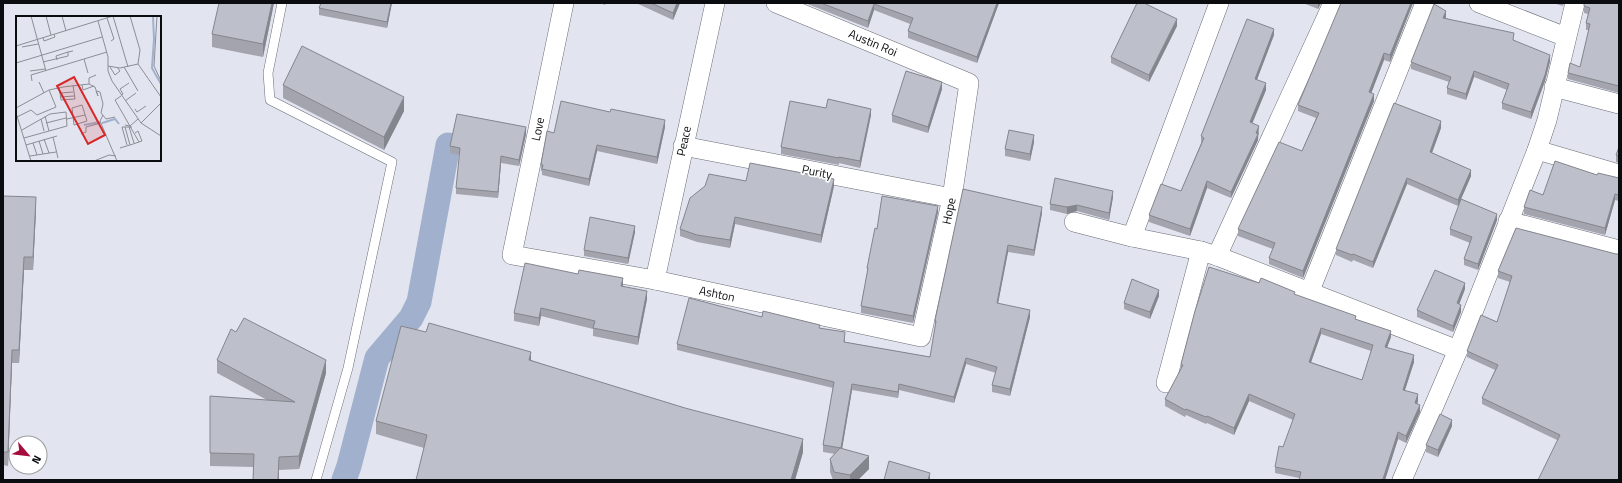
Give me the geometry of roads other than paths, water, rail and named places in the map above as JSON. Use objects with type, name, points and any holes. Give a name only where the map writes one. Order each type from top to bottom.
[{"type":"street","name":"Love","points":[[512,255],[564,3]]},
{"type":"street","name":"Peace","points":[[655,280],[715,3]]},
{"type":"street","name":"Austin Roi","points":[[776,3],[969,83]]},
{"type":"street","points":[[1132,237],[1219,3]]},
{"type":"street","points":[[1166,384],[1209,253],[1333,3]]},
{"type":"street","points":[[1309,293],[1425,3]]},
{"type":"street","points":[[1479,3],[1566,37]]},
{"type":"street","points":[[1402,480],[1458,350],[1537,150],[1547,120],[1575,3]]},
{"type":"street","name":"Hope","points":[[921,337],[952,198],[969,83]]},
{"type":"street","points":[[1554,87],[1619,104]]},
{"type":"street","name":"Purity","points":[[683,146],[952,198]]},
{"type":"street","points":[[1537,150],[1619,174]]},
{"type":"street","points":[[1508,221],[1619,250]]},
{"type":"street","points":[[1074,222],[1132,237],[1209,253],[1458,350]]},
{"type":"street","name":"Ashton","points":[[512,255],[655,280],[921,337]]},
{"type":"lane","points":[[282,3],[268,73],[270,100],[392,162],[348,368],[316,480]]},
{"type":"waterway","points":[[344,480],[377,358],[411,318],[419,302],[448,145]]}]
